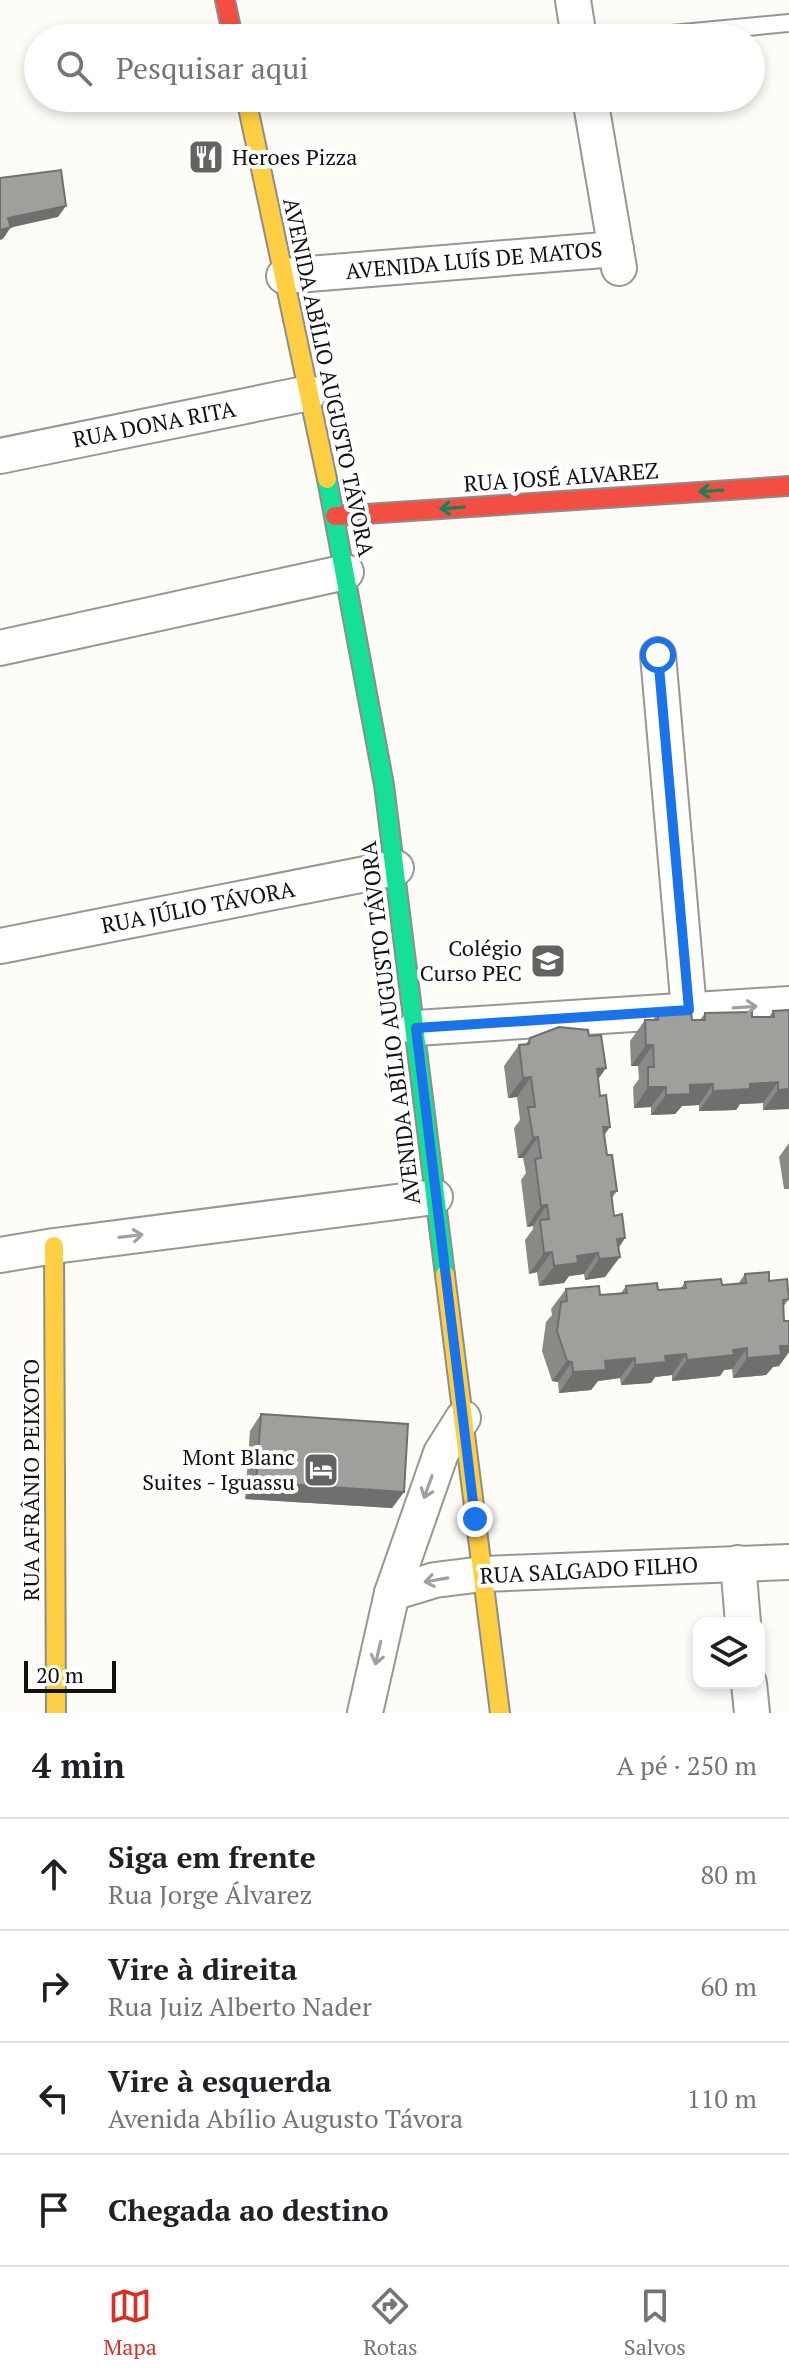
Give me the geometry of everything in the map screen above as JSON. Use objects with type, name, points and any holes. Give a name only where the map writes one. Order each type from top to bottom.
[{"type":"main road","points":[[225,0],[230,24]]},
{"type":"main road","name":"AVENIDA ABÍLIO AUGUSTO TÁVORA","points":[[249,112],[335,516],[384,785],[500,1713]]},
{"type":"main road","name":"RUA JOSÉ ALVAREZ","points":[[335,516],[789,486]]},
{"type":"main road","name":"RUA AFRÂNIO PEIXOTO","points":[[54,1246],[56,1713]]},
{"type":"street","points":[[573,0],[577,24]]},
{"type":"street","name":"AVENIDA LUÍS DE MATOS","points":[[284,276],[617,259],[592,112]]},
{"type":"street","name":"RUA DONA RITA","points":[[0,456],[309,393]]},
{"type":"street","points":[[0,648],[346,572]]},
{"type":"street","points":[[658,655],[689,1010]]},
{"type":"street","name":"RUA JÚLIO TÁVORA","points":[[0,946],[396,868]]},
{"type":"street","points":[[416,1028],[789,1004]]},
{"type":"street","points":[[0,1255],[435,1197]]},
{"type":"street","points":[[365,1713],[392,1593],[441,1453],[463,1418]]},
{"type":"street","name":"RUA SALGADO FILHO","points":[[392,1593],[435,1580],[483,1574],[789,1562]]},
{"type":"street","points":[[738,1563],[742,1617]]},
{"type":"street","points":[[750,1689],[752,1713]]},
{"type":"lane","points":[[765,25],[789,23]]},
{"type":"building","points":[[61,170],[66,206],[8,218],[11,227],[0,230],[0,178]]},
{"type":"building","points":[[789,1010],[789,1089],[778,1090],[778,1082],[750,1084],[750,1089],[713,1091],[713,1084],[690,1085],[690,1094],[666,1095],[666,1087],[648,1087],[648,1067],[654,1067],[653,1045],[646,1045],[645,1020],[658,1020],[658,1012],[691,1011],[692,1020],[705,1020],[705,1013],[752,1012],[752,1017],[774,1017],[773,1011]]},
{"type":"building","points":[[559,1027],[588,1030],[589,1036],[601,1035],[606,1068],[597,1069],[600,1096],[606,1095],[610,1127],[603,1127],[607,1155],[612,1155],[617,1191],[611,1192],[614,1216],[622,1214],[625,1238],[617,1239],[620,1257],[599,1259],[598,1253],[577,1256],[578,1263],[554,1266],[552,1252],[544,1253],[540,1220],[549,1219],[547,1205],[541,1206],[535,1159],[541,1158],[538,1137],[533,1138],[528,1107],[535,1107],[531,1077],[523,1078],[519,1045],[529,1044],[530,1038]]},
{"type":"building","points":[[769,1272],[769,1281],[787,1279],[789,1299],[783,1300],[784,1321],[789,1321],[789,1346],[780,1346],[781,1355],[747,1358],[747,1348],[733,1350],[734,1355],[687,1360],[686,1354],[665,1356],[666,1362],[635,1365],[635,1358],[605,1361],[606,1370],[573,1372],[572,1362],[567,1361],[557,1331],[561,1302],[567,1301],[566,1289],[599,1286],[600,1295],[627,1293],[626,1286],[657,1283],[658,1290],[686,1288],[685,1282],[721,1279],[722,1285],[746,1283],[745,1274]]},
{"type":"building","name":"Mont Blanc Suites - Iguassu","points":[[261,1414],[408,1424],[404,1492],[256,1482]]},
{"type":"traffic: fast","points":[[327,479],[384,785],[445,1275]]},
{"type":"traffic: slow","points":[[249,112],[327,479]]},
{"type":"traffic: slow","points":[[54,1246],[56,1713]]},
{"type":"traffic: slow","points":[[445,1275],[500,1713]]},
{"type":"traffic: jam","points":[[225,0],[230,24]]},
{"type":"traffic: jam","points":[[335,516],[789,486]]},
{"type":"place","name":"Heroes Pizza","points":[[206,157]]},
{"type":"place","name":"Colégio Curso PEC","points":[[548,961]]},
{"type":"place","name":"Mont Blanc Suites - Iguassu","points":[[321,1470]]},
{"type":"route","points":[[475,1519],[416,1028],[689,1010],[658,655]]}]
